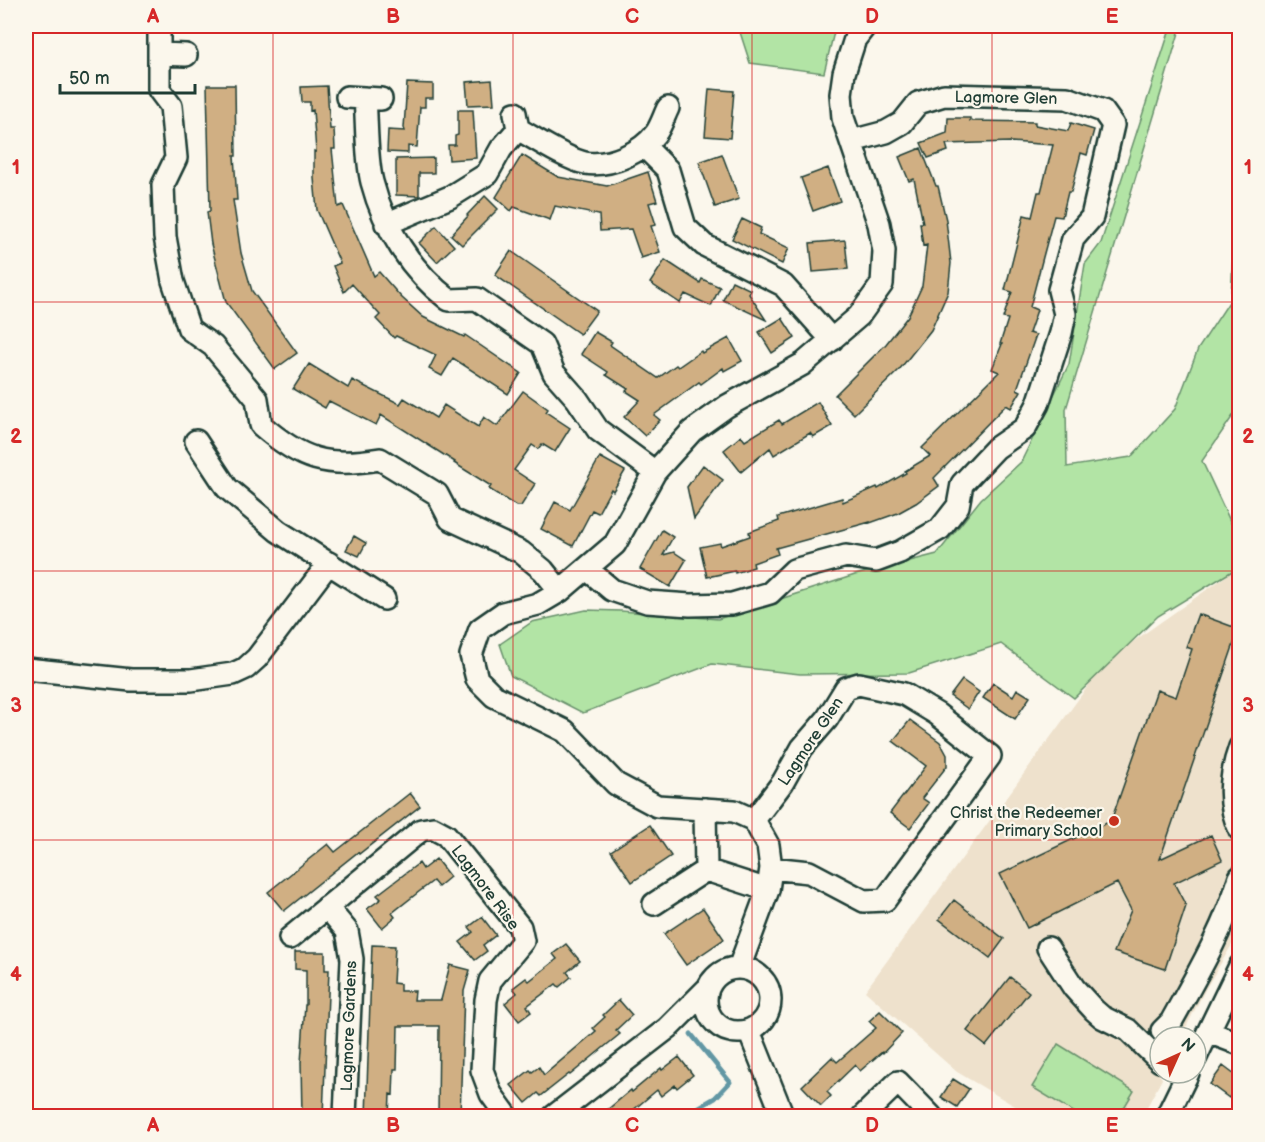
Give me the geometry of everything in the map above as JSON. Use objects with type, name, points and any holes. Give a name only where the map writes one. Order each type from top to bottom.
[{"type":"street","points":[[739,968],[768,890],[771,868],[768,845],[754,820],[734,811],[657,806],[616,784],[565,731],[494,696],[477,679],[471,655],[480,629],[503,613],[538,604],[560,591],[615,544],[655,472],[692,430],[727,406],[803,364],[859,316],[882,284],[884,251],[879,224],[843,118],[841,94],[844,73],[855,39],[865,26]]},
{"type":"street","points":[[186,55],[159,44],[159,90],[171,106],[176,158],[162,185],[165,237],[173,281],[189,329],[213,346],[257,399],[261,425],[285,446],[317,460],[353,464],[380,459],[437,494],[450,519],[521,552],[543,570],[560,591]]},
{"type":"street","name":"Lagmore Glen","points":[[587,569],[612,590],[647,602],[732,604],[770,593],[794,570],[846,556],[876,561],[900,552],[940,529],[958,506],[962,484],[996,448],[1025,428],[1038,404],[1061,333],[1065,314],[1059,290],[1073,239],[1092,217],[1113,125],[1103,111],[1067,98],[944,95],[918,103],[902,123],[886,132],[852,141]]},
{"type":"street","points":[[364,98],[372,180],[386,224],[413,265],[449,300],[477,299],[542,344],[554,373],[598,430],[655,472]]},
{"type":"street","points":[[386,224],[450,197],[487,174],[516,121],[553,149],[585,163],[615,161],[644,146],[656,132],[668,108]]},
{"type":"street","points":[[644,146],[668,170],[685,227],[704,245],[783,285],[832,340]]},
{"type":"street","points":[[196,441],[227,488],[278,531],[384,599]]},
{"type":"street","points":[[26,669],[131,680],[191,680],[232,674],[246,668],[257,658],[329,563]]},
{"type":"street","name":"Lagmore Glen","points":[[754,820],[783,782],[802,748],[827,719],[846,688],[859,684],[904,694],[937,714],[990,756],[885,900],[864,901],[808,872],[771,868]]},
{"type":"street","points":[[1239,747],[1232,777],[1231,798],[1233,817],[1239,830]]},
{"type":"street","points":[[705,809],[706,870]]},
{"type":"street","name":"Lagmore Rise","points":[[290,938],[421,830],[433,828],[446,835],[520,927],[523,941],[490,981],[486,1000],[483,1071],[491,1094],[507,1116]]},
{"type":"street","points":[[706,870],[768,890]]},
{"type":"street","points":[[654,904],[706,870]]},
{"type":"street","points":[[1168,1025],[1216,938],[1231,905],[1239,877]]},
{"type":"street","name":"Lagmore Gardens","points":[[327,908],[347,932],[352,959],[345,1116]]},
{"type":"street","points":[[1048,948],[1074,988],[1094,1010],[1102,1017],[1134,1034],[1148,1049]]},
{"type":"street","points":[[1239,966],[1208,1032],[1239,1044]]},
{"type":"street","points":[[554,1116],[668,1028],[721,973],[739,968],[750,970],[760,976],[767,984],[770,995],[770,1006],[766,1017],[749,1031],[731,1032],[715,1023],[710,1016],[706,997],[708,988]]},
{"type":"street","points":[[668,1028],[710,1016]]},
{"type":"street","points":[[749,1031],[783,1116]]},
{"type":"street","points":[[863,1116],[898,1082],[931,1116]]},
{"type":"street","points":[[1167,1116],[1182,1085]]},
{"type":"shaded area","name":"Christ the Redeemer Primary School","points":[[1239,567],[1239,933],[1187,1025],[1148,1025],[1148,1085],[1159,1085],[1142,1116],[1032,1116],[957,1072],[865,991],[1107,660]]},
{"type":"green space","points":[[738,26],[839,26],[834,32],[824,73],[750,63]]},
{"type":"green space","points":[[1171,26],[1181,26],[1066,409],[1067,467],[1131,457],[1175,409],[1198,349],[1231,299],[1236,108],[1239,98],[1239,407],[1202,461],[1231,523],[1239,531],[1239,567],[1158,616],[1074,698],[1001,644],[909,673],[800,674],[712,664],[583,713],[511,676],[500,644],[532,622],[586,610],[718,619],[855,575],[937,554],[981,499],[1021,462],[1069,364],[1085,264],[1101,243]]},
{"type":"green space","points":[[1058,1044],[1134,1091],[1119,1116],[1080,1116],[1032,1087]]},
{"type":"building","points":[[492,80],[494,104],[468,105],[466,82]]},
{"type":"building","points":[[407,83],[433,84],[433,98],[425,98],[425,107],[420,107],[417,147],[408,146],[408,153],[387,152],[388,130],[405,131]]},
{"type":"building","points":[[207,85],[235,85],[236,156],[234,156],[237,200],[233,200],[241,253],[252,291],[297,353],[275,369],[226,302],[211,244],[207,212],[210,211]]},
{"type":"building","points":[[327,86],[330,129],[334,129],[335,149],[332,149],[338,207],[343,205],[374,276],[379,272],[423,317],[464,337],[465,335],[521,373],[508,394],[453,358],[442,376],[429,369],[436,355],[396,336],[394,338],[376,319],[380,315],[352,284],[344,292],[333,266],[340,263],[317,210],[313,110],[310,111],[310,102],[302,102],[301,87]]},
{"type":"building","points":[[709,89],[734,91],[730,138],[705,136]]},
{"type":"building","points":[[458,110],[473,110],[476,158],[449,160],[448,145],[455,145],[455,136],[458,135]]},
{"type":"building","points":[[948,118],[970,118],[970,121],[1035,122],[1035,125],[1068,131],[1071,123],[1094,130],[1087,155],[1081,153],[1062,217],[1054,216],[1030,307],[1037,310],[1029,333],[1036,335],[1017,389],[1021,391],[1011,408],[1006,405],[934,478],[939,486],[916,503],[898,513],[870,523],[776,548],[778,554],[753,563],[754,567],[735,573],[735,571],[707,577],[700,547],[720,543],[721,546],[750,536],[749,532],[779,521],[778,517],[842,498],[843,502],[877,487],[878,489],[906,473],[905,471],[930,456],[922,448],[999,372],[992,369],[1002,344],[1000,344],[1008,319],[1003,318],[1012,292],[1005,290],[1024,215],[1032,217],[1053,145],[1011,142],[946,144],[948,151],[928,158],[921,143],[947,133]]},
{"type":"building","points":[[921,148],[936,186],[938,186],[946,220],[951,263],[948,292],[931,330],[899,370],[854,414],[835,395],[886,344],[908,316],[922,286],[927,245],[923,246],[920,223],[923,223],[914,179],[909,181],[899,157]]},
{"type":"building","points":[[722,154],[739,199],[715,207],[699,162]]},
{"type":"building","points":[[522,155],[558,177],[607,186],[648,172],[657,201],[649,203],[656,225],[651,226],[660,252],[641,258],[631,229],[600,231],[599,215],[555,206],[550,220],[514,207],[511,211],[496,197]]},
{"type":"building","points":[[434,158],[434,173],[419,173],[419,196],[396,195],[396,159]]},
{"type":"building","points":[[828,168],[840,201],[813,211],[801,178]]},
{"type":"building","points":[[485,196],[498,209],[462,245],[451,235]]},
{"type":"building","points":[[742,219],[761,228],[759,234],[789,248],[782,264],[732,239]]},
{"type":"building","points":[[436,226],[454,246],[437,262],[419,243]]},
{"type":"building","points":[[845,240],[848,269],[813,272],[810,243]]},
{"type":"building","points":[[511,251],[597,311],[580,334],[495,275]]},
{"type":"building","points":[[665,260],[700,283],[702,279],[720,287],[711,306],[685,294],[680,303],[650,283]]},
{"type":"building","points":[[732,281],[751,290],[749,294],[766,320],[723,300]]},
{"type":"building","points":[[782,318],[795,338],[772,353],[759,332]]},
{"type":"building","points":[[595,332],[612,342],[610,345],[658,378],[676,365],[678,367],[701,351],[702,353],[729,338],[742,361],[724,371],[723,368],[701,384],[699,382],[654,415],[660,420],[645,436],[624,417],[640,400],[606,375],[608,372],[581,354]]},
{"type":"building","points":[[309,364],[348,388],[352,380],[400,404],[404,398],[436,418],[444,405],[478,427],[484,417],[497,426],[523,391],[548,409],[546,412],[570,428],[555,452],[542,444],[538,449],[532,445],[514,470],[535,484],[521,506],[516,506],[489,489],[491,486],[381,415],[376,425],[329,401],[325,408],[293,389]]},
{"type":"building","points":[[818,402],[832,426],[813,437],[810,433],[774,455],[770,448],[741,472],[724,450],[741,436],[745,441],[779,420],[782,424]]},
{"type":"building","points":[[600,457],[625,471],[613,491],[611,489],[598,513],[592,510],[573,546],[541,529],[555,502],[570,510]]},
{"type":"building","points":[[703,465],[723,480],[694,519],[687,487]]},
{"type":"building","points":[[662,530],[673,537],[663,555],[674,552],[686,560],[670,587],[640,569]]},
{"type":"building","points":[[354,536],[366,543],[359,556],[346,550]]},
{"type":"building","points":[[1198,614],[1239,629],[1160,859],[1211,835],[1222,860],[1174,883],[1186,906],[1165,969],[1114,952],[1131,910],[1117,883],[1027,928],[1000,874],[1111,821],[1157,690],[1176,697],[1192,649],[1186,647]]},
{"type":"building","points":[[962,680],[979,692],[968,709],[950,696]]},
{"type":"building","points":[[993,683],[1013,696],[1017,689],[1030,697],[1015,719],[983,698]]},
{"type":"building","points":[[910,720],[940,742],[947,755],[947,766],[922,798],[929,803],[910,828],[890,813],[926,766],[893,741]]},
{"type":"building","points":[[410,793],[420,806],[284,911],[268,892],[328,844],[335,852]]},
{"type":"building","points":[[650,825],[671,856],[632,882],[611,851]]},
{"type":"building","points":[[436,859],[450,877],[438,887],[433,881],[392,913],[395,917],[382,928],[367,909],[381,899],[377,895],[419,863],[423,869]]},
{"type":"building","points":[[954,900],[1004,939],[990,958],[939,919]]},
{"type":"building","points":[[703,908],[724,939],[686,965],[664,934]]},
{"type":"building","points":[[482,917],[496,935],[483,945],[487,951],[475,960],[460,942],[473,932],[469,927]]},
{"type":"building","points":[[566,944],[580,961],[567,972],[571,977],[559,987],[556,984],[527,1006],[531,1012],[519,1021],[505,1003],[517,993],[513,988],[526,978],[529,981],[557,959],[553,954]]},
{"type":"building","points":[[372,945],[395,946],[393,983],[400,984],[400,991],[415,991],[414,1000],[441,1000],[450,965],[470,970],[464,991],[460,1116],[438,1116],[439,1026],[398,1026],[397,1069],[394,1069],[389,1116],[366,1116]]},
{"type":"building","points":[[295,952],[325,952],[325,970],[329,970],[323,1116],[302,1116],[301,1063],[306,1005],[306,970],[295,969]]},
{"type":"building","points":[[1010,977],[1029,992],[986,1046],[967,1031]]},
{"type":"building","points":[[619,1000],[632,1015],[616,1030],[620,1034],[570,1075],[541,1096],[538,1093],[526,1103],[511,1085],[530,1070],[532,1072],[539,1067],[544,1075],[596,1031],[593,1028]]},
{"type":"building","points":[[880,1011],[902,1033],[883,1053],[860,1071],[855,1065],[827,1092],[831,1096],[821,1106],[802,1086],[832,1057],[837,1062],[876,1028],[869,1021]]},
{"type":"building","points":[[679,1057],[693,1075],[677,1088],[675,1085],[661,1096],[657,1090],[626,1116],[600,1116],[631,1090],[632,1092],[661,1068],[662,1070]]},
{"type":"building","points":[[1223,1066],[1239,1078],[1239,1083],[1229,1098],[1210,1084]]},
{"type":"building","points":[[953,1079],[969,1089],[957,1107],[941,1097]]},
{"type":"waterway","points":[[684,1116],[715,1098],[730,1082],[691,1034]]},
{"type":"place","name":"Christ the Redeemer Primary School","points":[[1114,821]]}]
